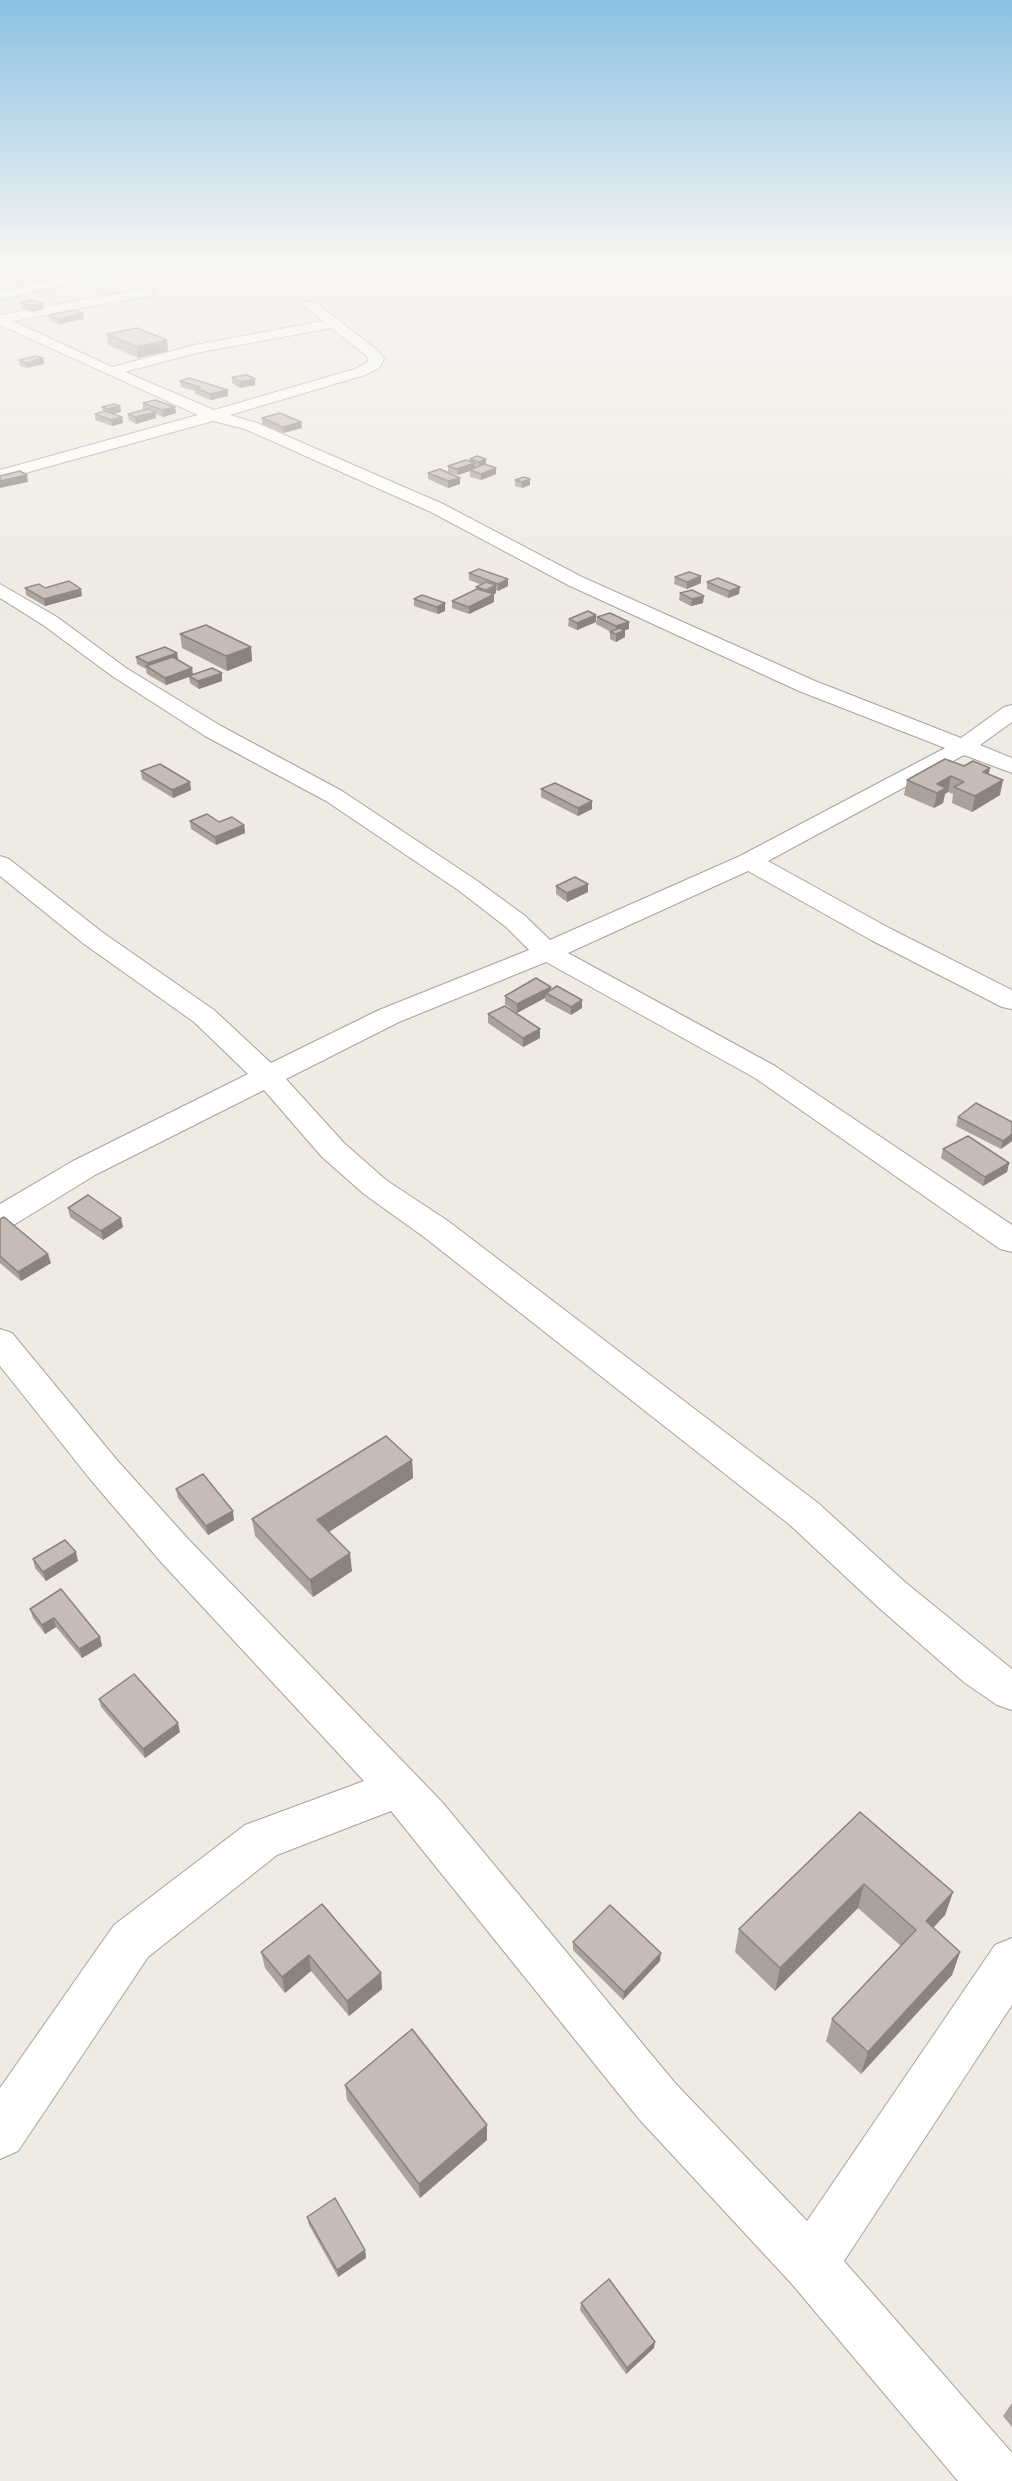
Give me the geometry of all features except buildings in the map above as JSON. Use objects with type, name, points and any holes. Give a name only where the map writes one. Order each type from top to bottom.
[{"type":"street","points":[[132,381],[214,416],[268,433],[437,508],[575,580],[807,686],[1012,766]]},
{"type":"street","points":[[0,475],[214,416],[331,381]]},
{"type":"street","points":[[0,590],[50,621],[119,672],[213,731],[334,795],[467,885],[515,921],[547,952],[765,1072],[1012,1241]]},
{"type":"street","points":[[0,1218],[84,1168],[389,1017],[547,952],[749,861],[963,747],[1012,712]]},
{"type":"street","points":[[749,861],[880,934],[1012,1001]]},
{"type":"street","points":[[0,864],[93,938],[204,1016],[268,1077],[333,1150],[375,1187],[455,1242],[709,1443],[804,1514],[892,1595],[980,1670],[1012,1692]]},
{"type":"street","points":[[0,1342],[103,1469],[175,1551],[400,1788],[657,2101],[810,2264],[997,2481]]},
{"type":"street","points":[[0,2133],[131,1941],[261,1840],[400,1788]]},
{"type":"street","points":[[810,2264],[1012,1962]]}]
